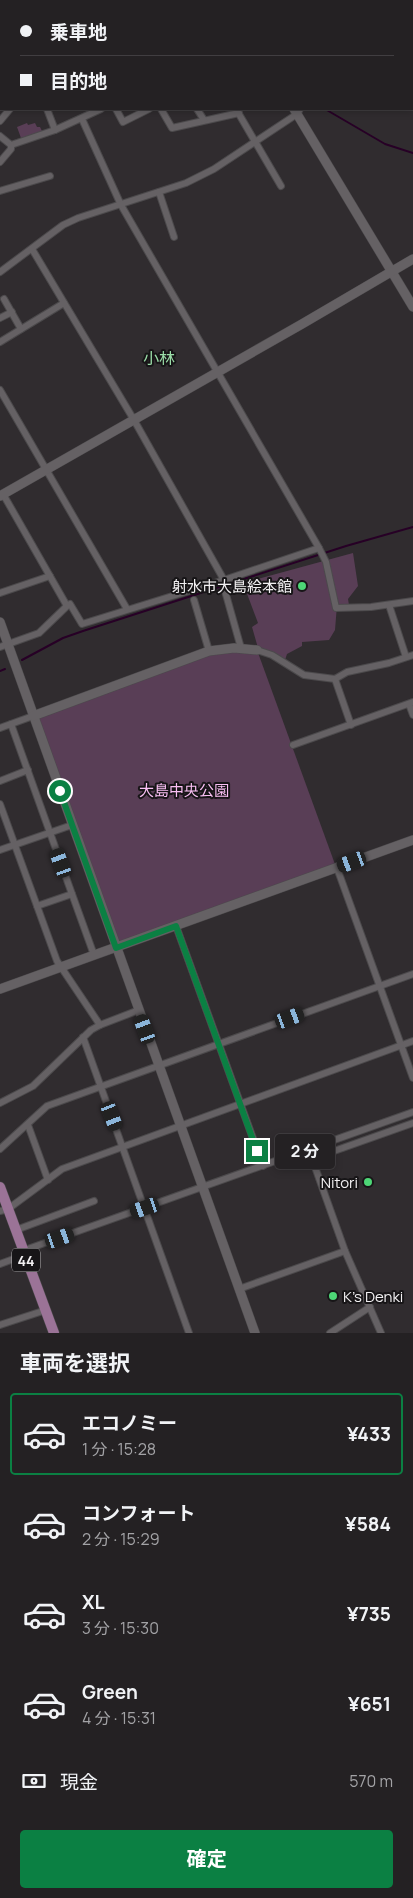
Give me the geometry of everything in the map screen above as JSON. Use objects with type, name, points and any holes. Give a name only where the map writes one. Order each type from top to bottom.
[{"type":"main road","name":"44","points":[[0,1186],[4,1210],[16,1230],[54,1333]]},
{"type":"street","points":[[0,120],[9,110]]},
{"type":"street","points":[[47,110],[55,130]]},
{"type":"street","points":[[0,162],[12,145],[55,130],[99,110]]},
{"type":"street","points":[[117,110],[123,122],[147,110]]},
{"type":"street","points":[[162,110],[172,128],[237,111],[281,186]]},
{"type":"street","points":[[198,110],[204,120]]},
{"type":"street","points":[[0,272],[63,225],[78,218],[186,183],[214,170],[297,110],[413,307]]},
{"type":"street","points":[[82,119],[121,205],[319,548],[326,562],[336,608],[388,605],[413,601]]},
{"type":"street","points":[[0,136],[12,145]]},
{"type":"street","points":[[0,191],[50,176]]},
{"type":"street","points":[[159,192],[174,237]]},
{"type":"street","points":[[32,249],[134,420],[224,580]]},
{"type":"street","points":[[4,646],[39,633],[67,606],[2,495],[413,259]]},
{"type":"street","points":[[4,299],[21,329]]},
{"type":"street","points":[[0,342],[64,303]]},
{"type":"street","points":[[0,318],[12,312]]},
{"type":"street","points":[[0,390],[127,609]]},
{"type":"street","points":[[70,604],[82,624],[319,548]]},
{"type":"street","points":[[0,593],[50,576]]},
{"type":"street","points":[[225,591],[241,648]]},
{"type":"street","points":[[194,600],[209,651]]},
{"type":"street","points":[[388,605],[406,657]]},
{"type":"street","points":[[0,622],[4,646],[33,716],[255,1333]]},
{"type":"street","points":[[0,728],[209,651],[220,649],[241,648],[257,650],[272,655],[304,675],[335,679],[347,672],[389,663],[413,654]]},
{"type":"street","points":[[335,679],[351,725]]},
{"type":"street","points":[[293,745],[411,703],[413,715]]},
{"type":"street","points":[[10,724],[94,955]]},
{"type":"street","points":[[0,780],[28,770]]},
{"type":"street","points":[[0,804],[61,967],[100,1025]]},
{"type":"street","points":[[0,850],[72,825]]},
{"type":"street","points":[[0,989],[413,840]]},
{"type":"street","points":[[337,868],[413,1078]]},
{"type":"street","points":[[37,906],[72,894]]},
{"type":"street","points":[[176,926],[263,1166]]},
{"type":"street","points":[[0,1149],[47,1106],[413,974]]},
{"type":"street","points":[[0,1103],[33,1086],[83,1037],[100,1025],[139,1010]]},
{"type":"street","points":[[83,1037],[189,1333]]},
{"type":"street","points":[[4,1210],[48,1180],[62,1168],[413,1041]]},
{"type":"street","points":[[0,1264],[19,1257],[26,1250],[413,1112]]},
{"type":"street","points":[[381,1333],[345,1251],[315,1167],[320,1156],[413,1122]]},
{"type":"street","points":[[28,1124],[48,1180]]},
{"type":"street","points":[[16,1230],[94,1201]]},
{"type":"street","points":[[239,1289],[345,1251]]},
{"type":"street","points":[[330,1333],[370,1307]]},
{"type":"street","points":[[0,1325],[46,1310]]},
{"type":"green space","points":[[27,123],[28,125],[35,123],[43,133],[21,138],[17,127]]},
{"type":"green space","points":[[353,553],[358,586],[348,599],[349,605],[337,605],[335,630],[329,640],[302,642],[302,646],[287,654],[285,660],[258,648],[252,627],[258,623],[243,583]]},
{"type":"green space","name":"大島中央公園","points":[[220,649],[257,650],[336,867],[116,947],[34,716]]},
{"type":"waterway","points":[[327,110],[385,144],[413,153]]},
{"type":"waterway","points":[[22,660],[63,638],[83,631],[346,546],[413,527]]},
{"type":"waterway","points":[[0,671],[5,669]]},
{"type":"place","name":"射水市大島絵本館","points":[[302,586]]},
{"type":"place","name":"Nitori","points":[[368,1182]]},
{"type":"place","name":"K's Denki","points":[[333,1296]]},
{"type":"district","name":"小林","points":[[159,358]]},
{"type":"route","points":[[60,791],[116,948],[176,926],[257,1151]]}]
